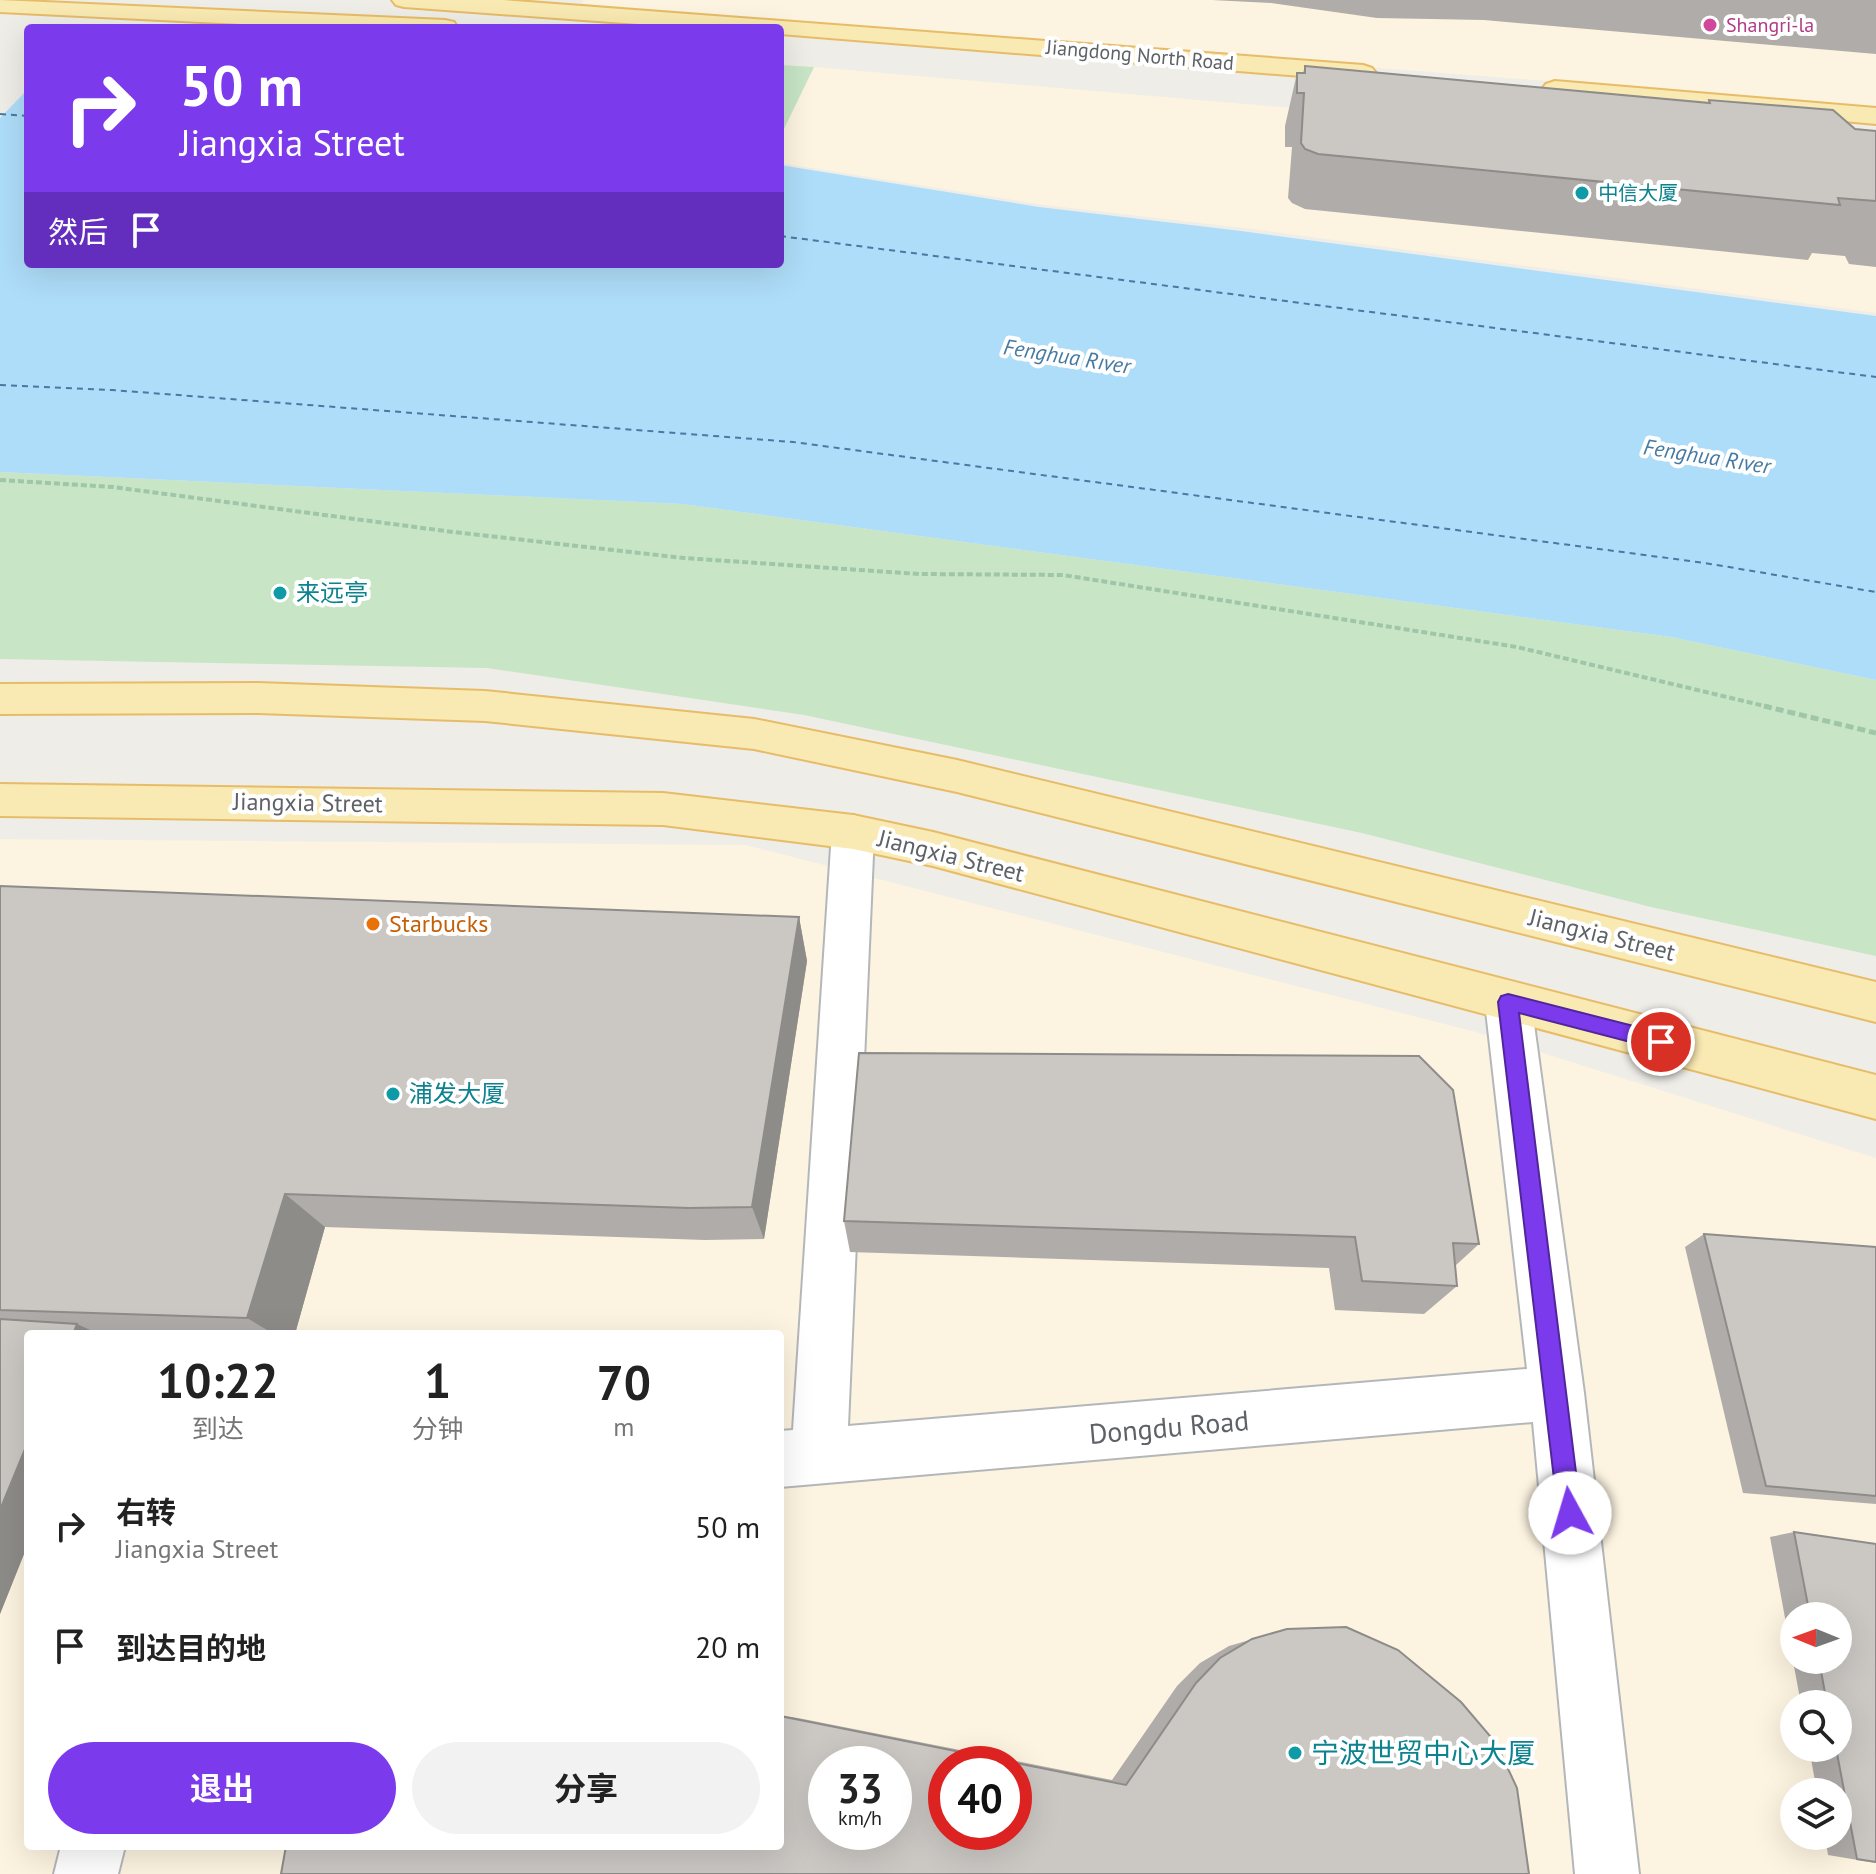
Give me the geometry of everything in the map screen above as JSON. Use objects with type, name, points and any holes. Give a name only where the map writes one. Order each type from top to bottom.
[{"type":"main road","name":"Jiangdong North Road","points":[[404,0],[548,5],[775,24]]},
{"type":"main road","points":[[0,25],[16,4],[384,24]]},
{"type":"main road","name":"Jiangdong North Road","points":[[784,25],[1386,75]]},
{"type":"main road","name":"Jiangdong North Road","points":[[784,49],[980,63],[1360,98]]},
{"type":"main road","points":[[1528,87],[1876,116]]},
{"type":"main road","name":"Jiangxia Street","points":[[0,699],[258,698],[485,706],[754,734],[957,776],[1876,1002]]},
{"type":"main road","name":"Jiangxia Street","points":[[0,800],[663,809],[853,832],[933,849],[1876,1097]]},
{"type":"street","points":[[800,1459],[853,832]]},
{"type":"street","points":[[1508,1002],[1557,1393],[1607,1874]]},
{"type":"street","name":"Dongdu Road","points":[[800,1459],[1557,1393]]},
{"type":"street","points":[[86,1874],[92,1850]]},
{"type":"path","points":[[0,480],[113,487],[453,532],[684,558],[919,574],[1063,575],[1517,647],[1876,733]]},
{"type":"shaded area","points":[[584,0],[1876,0],[1876,107],[615,8],[582,3]]},
{"type":"shaded area","points":[[814,67],[1876,158],[1876,313],[1252,229],[1044,205],[784,164],[784,129]]},
{"type":"shaded area","points":[[0,839],[746,845],[1476,1032],[1876,1158],[1876,1874],[0,1874]]},
{"type":"green space","points":[[784,65],[814,67],[784,129]]},
{"type":"green space","points":[[0,472],[682,504],[1671,637],[1876,680],[1876,956],[1651,907],[1362,833],[804,715],[487,668],[0,659]]},
{"type":"water","name":"Fenghua Rıver","points":[[0,38],[24,38],[24,268],[784,268],[784,166],[1039,207],[1876,316],[1876,680],[1671,637],[682,504],[0,472]]},
{"type":"pier","points":[[0,34],[24,35],[24,93],[0,118]]},
{"type":"building","points":[[1305,66],[1710,103],[1709,100],[1833,110],[1855,129],[1876,131],[1876,201],[1838,198],[1840,205],[1318,154],[1305,149],[1301,143],[1304,93],[1297,93],[1297,73],[1305,73]]},
{"type":"building","name":"浦发大厦","points":[[0,886],[799,917],[752,1207],[689,1208],[285,1194],[247,1318],[0,1310]]},
{"type":"building","points":[[859,1053],[1419,1056],[1453,1090],[1479,1244],[1453,1243],[1457,1286],[1362,1281],[1355,1237],[844,1221]]},
{"type":"building","points":[[1704,1234],[1876,1247],[1876,1496],[1766,1486]]},
{"type":"building","points":[[0,1319],[77,1324],[75,1330],[24,1330],[24,1452],[0,1510]]},
{"type":"building","points":[[1794,1532],[1876,1544],[1876,1862],[1857,1859],[1852,1833],[1852,1778],[1842,1778],[1839,1762],[1852,1762],[1852,1690],[1824,1690],[1822,1674],[1852,1674],[1852,1602],[1807,1602]]},
{"type":"building","name":"宁波世贸中心大厦","points":[[1346,1627],[1398,1650],[1461,1702],[1496,1743],[1517,1788],[1529,1874],[281,1874],[285,1850],[784,1850],[784,1717],[930,1746],[928,1746],[928,1850],[1032,1850],[1032,1766],[1126,1785],[1196,1683],[1220,1658],[1252,1639],[1287,1629]]},
{"type":"ferry route","points":[[0,114],[24,116]]},
{"type":"ferry route","points":[[784,237],[1876,377]]},
{"type":"ferry route","points":[[0,385],[112,390],[793,442],[1705,563],[1876,592]]},
{"type":"place","name":"Shangri-la","points":[[1710,25]]},
{"type":"place","name":"中信大厦","points":[[1582,193]]},
{"type":"place","name":"来远亭","points":[[280,593]]},
{"type":"place","name":"Starbucks","points":[[373,924]]},
{"type":"place","name":"浦发大厦","points":[[393,1094]]},
{"type":"place","name":"宁波世贸中心大厦","points":[[1295,1753]]},
{"type":"route","points":[[1570,1513],[1508,1002],[1661,1042]]}]
